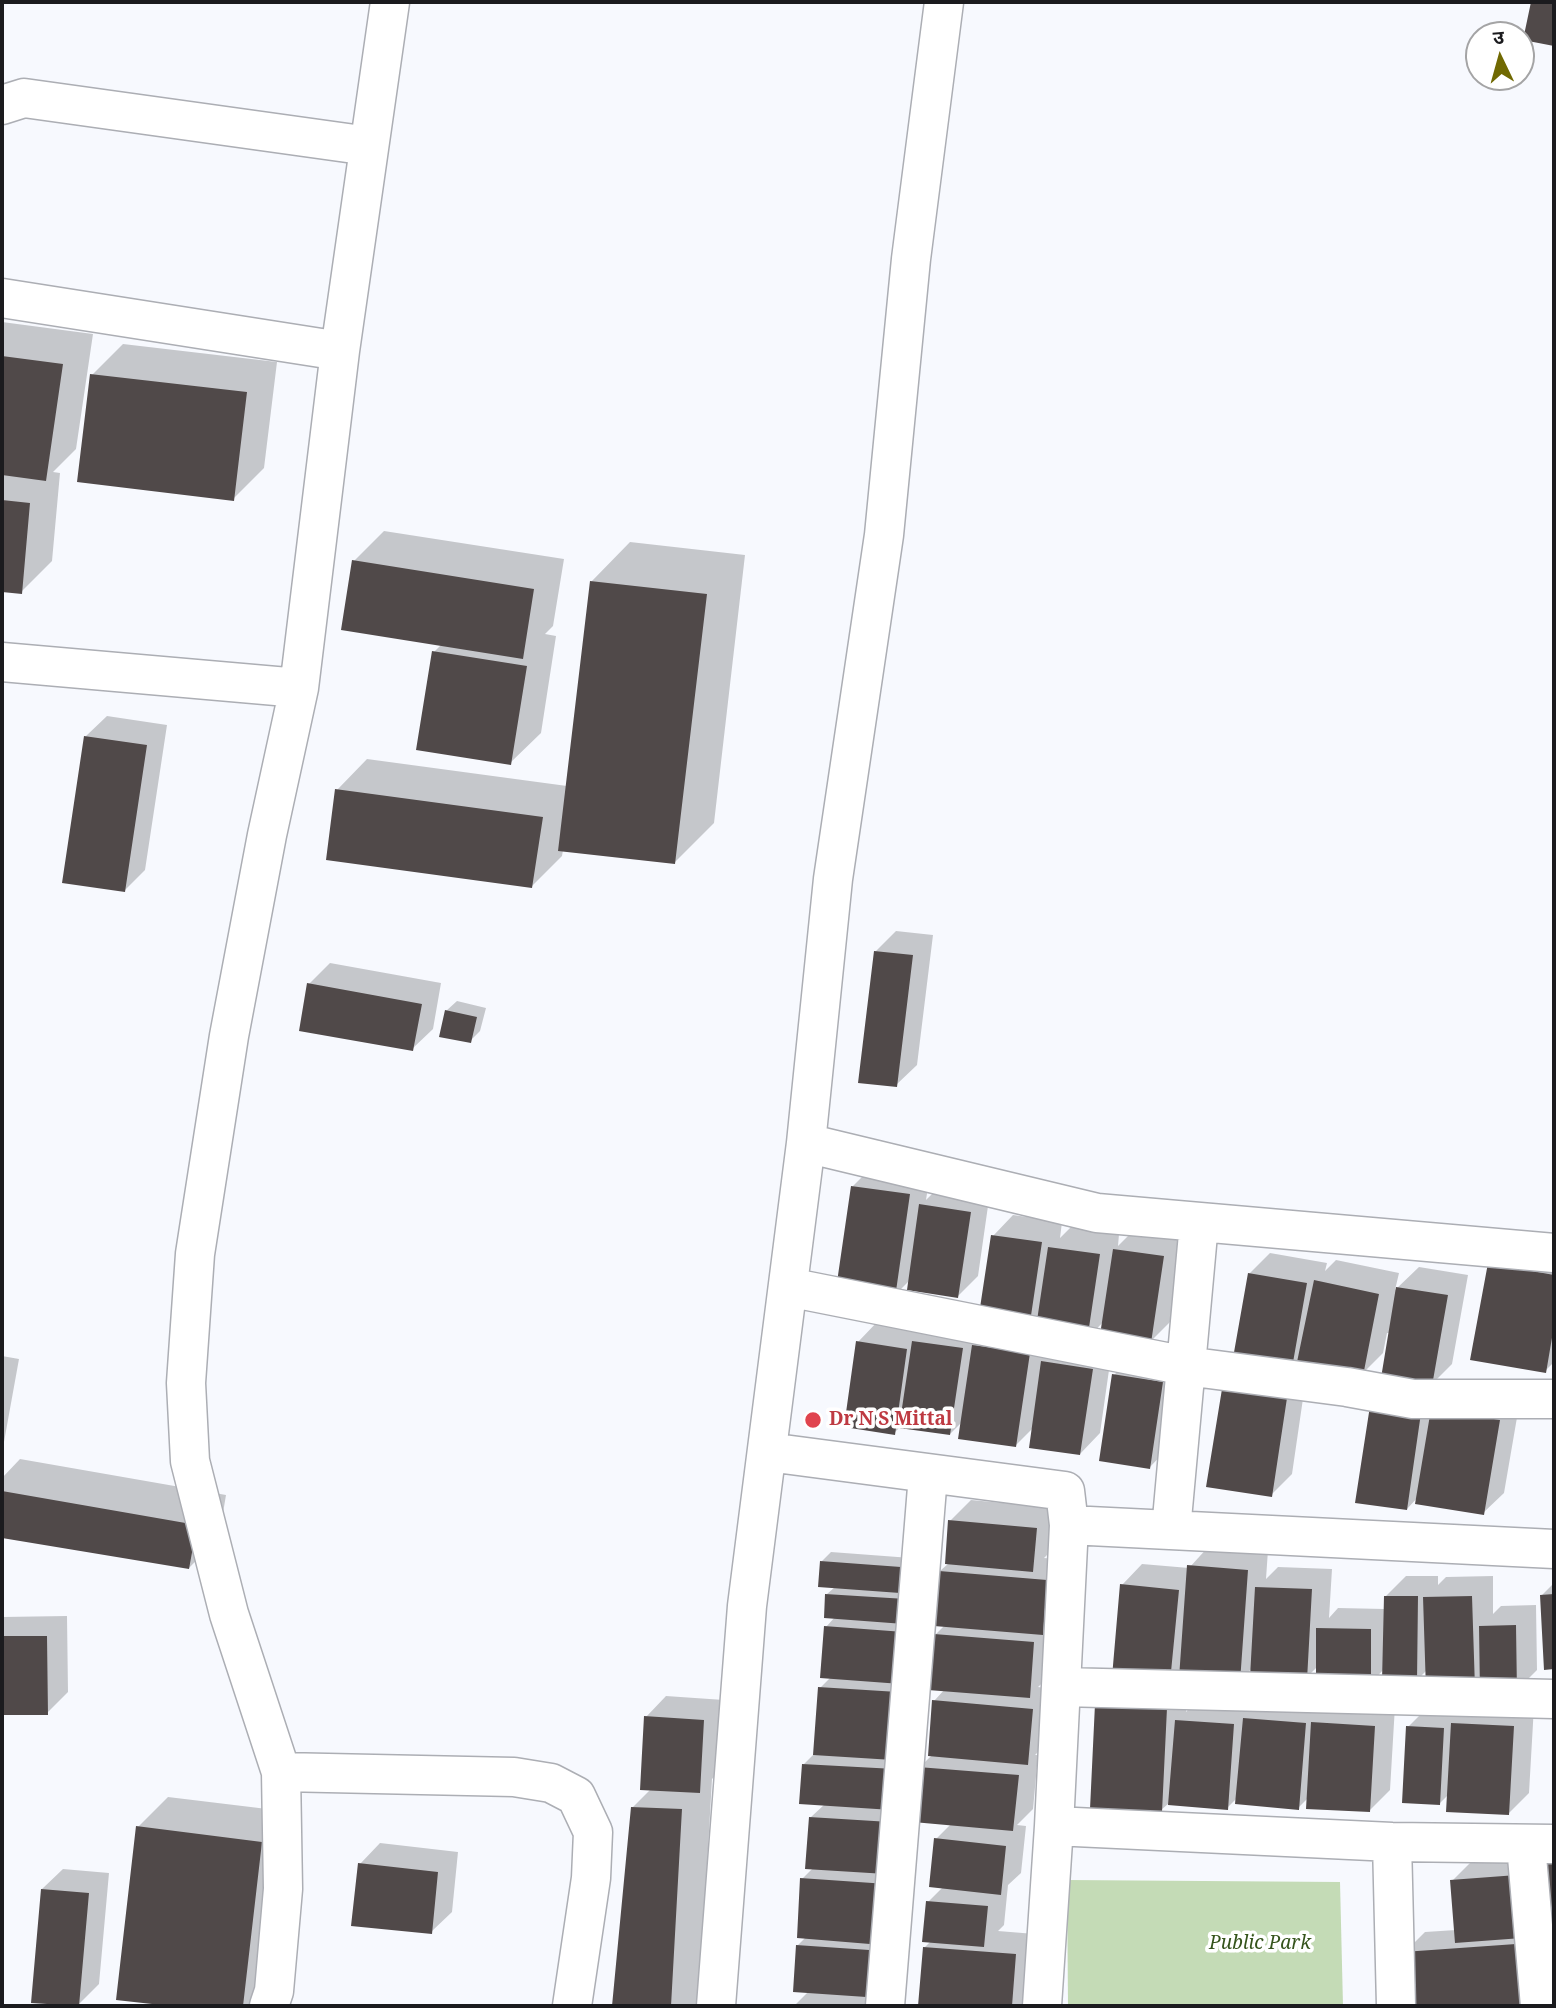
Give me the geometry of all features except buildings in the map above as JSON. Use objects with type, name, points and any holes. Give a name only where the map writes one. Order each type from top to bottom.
[{"type":"street","points":[[269,2006],[274,1991],[283,1889],[281,1772],[229,1614],[190,1461],[186,1383],[195,1254],[229,1036],[267,835],[299,688],[340,351],[390,2]]},
{"type":"street","points":[[716,2006],[747,1606],[806,1143],[833,879],[884,535],[911,259],[944,2]]},
{"type":"street","points":[[2,105],[24,98],[369,146]]},
{"type":"street","points":[[2,298],[340,351]]},
{"type":"street","points":[[2,662],[299,688]]},
{"type":"street","points":[[806,1143],[1097,1213],[1554,1253]]},
{"type":"street","points":[[1171,1530],[1199,1223]]},
{"type":"street","points":[[788,1287],[1186,1367],[1348,1387],[1413,1399],[1554,1399]]},
{"type":"street","points":[[768,1452],[1065,1491],[1069,1525],[1042,2006]]},
{"type":"street","points":[[885,2006],[928,1475]]},
{"type":"street","points":[[1069,1525],[1554,1549]]},
{"type":"street","points":[[1061,1687],[1554,1699]]},
{"type":"street","points":[[281,1772],[514,1777],[551,1783],[576,1796],[593,1832],[591,1878],[572,2006]]},
{"type":"street","points":[[1054,1826],[1391,1842],[1540,1844],[1540,2006]]},
{"type":"street","points":[[1391,1842],[1396,2006]]},
{"type":"green space","name":"Public Park","points":[[1067,1880],[1340,1882],[1343,2006],[1068,2006]]},
{"type":"place","name":"Dr N S Mittal","points":[[813,1420]]}]
